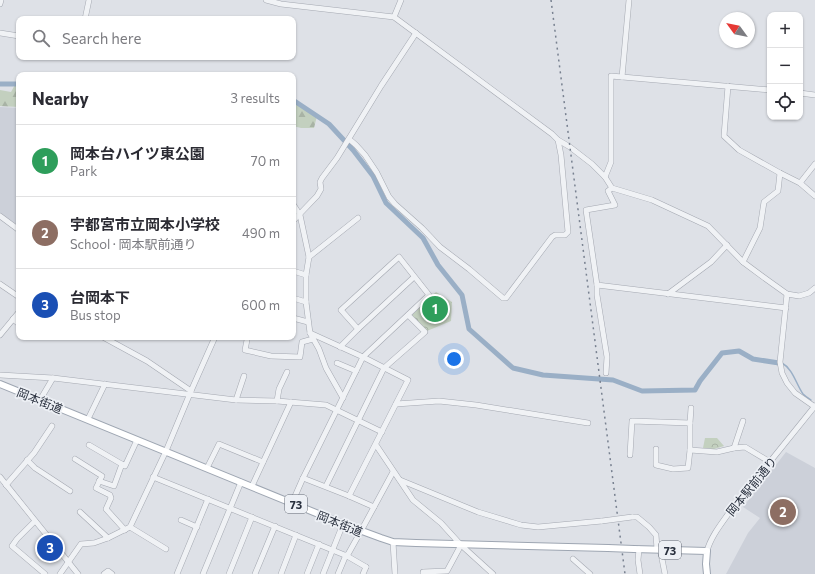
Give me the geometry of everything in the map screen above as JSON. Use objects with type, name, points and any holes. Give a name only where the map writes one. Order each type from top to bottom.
[{"type":"main road","name":"岡本街道","points":[[0,384],[343,524],[393,542],[637,549]]},
{"type":"main road","name":"73","points":[[637,549],[707,551]]},
{"type":"main road","name":"岡本駅前通り","points":[[707,551],[707,574]]},
{"type":"street","points":[[0,4],[1,0]]},
{"type":"street","points":[[86,16],[89,0]]},
{"type":"street","points":[[266,0],[282,4],[394,17],[558,140],[570,147],[605,177],[612,188],[652,200],[708,226],[743,262],[787,294],[799,296],[809,294],[815,288]]},
{"type":"street","points":[[394,17],[401,0]]},
{"type":"street","points":[[622,76],[629,0]]},
{"type":"street","points":[[0,33],[16,36]]},
{"type":"street","points":[[296,218],[317,196],[321,189],[320,182],[322,178],[337,158],[380,86],[416,33]]},
{"type":"street","points":[[605,177],[611,162],[611,76],[767,90]]},
{"type":"street","points":[[728,86],[724,136],[739,150],[800,183],[815,196]]},
{"type":"street","points":[[803,93],[815,95]]},
{"type":"street","points":[[348,140],[365,155],[377,173],[389,197],[395,204],[422,228],[440,247],[503,298],[506,298],[552,237],[555,235],[565,235],[568,232],[561,155],[558,140]]},
{"type":"street","points":[[800,183],[815,164]]},
{"type":"street","points":[[743,262],[760,228],[764,202],[778,191],[780,173]]},
{"type":"street","points":[[606,373],[607,357],[586,210],[615,205],[608,191],[612,188]]},
{"type":"street","points":[[296,209],[300,215],[308,257],[306,302],[310,333],[319,349],[326,368],[343,398]]},
{"type":"street","points":[[0,218],[16,228]]},
{"type":"street","points":[[308,257],[358,218]]},
{"type":"street","points":[[668,294],[711,262],[727,245]]},
{"type":"street","points":[[292,503],[363,357],[429,295],[399,257],[341,310],[358,329]]},
{"type":"street","points":[[296,272],[306,275]]},
{"type":"street","points":[[340,347],[414,277]]},
{"type":"street","points":[[0,284],[16,295]]},
{"type":"street","points":[[597,285],[786,308]]},
{"type":"street","points":[[787,294],[780,362],[782,374],[796,394],[815,407]]},
{"type":"street","points":[[296,299],[306,302]]},
{"type":"street","points":[[326,486],[384,368],[424,332],[408,315]]},
{"type":"street","points":[[0,335],[16,316]]},
{"type":"street","points":[[296,319],[308,322]]},
{"type":"street","points":[[310,333],[363,357],[408,380],[349,496]]},
{"type":"street","points":[[247,340],[245,350],[271,356],[300,357],[302,342],[313,339]]},
{"type":"street","points":[[108,340],[146,361],[190,393]]},
{"type":"street","points":[[60,574],[81,544],[94,543],[128,528],[166,451],[214,340]]},
{"type":"street","points":[[337,362],[356,371]]},
{"type":"street","points":[[277,401],[279,389],[287,372]]},
{"type":"street","points":[[0,375],[53,378],[190,393],[236,400],[277,401],[326,405],[382,432]]},
{"type":"street","points":[[236,400],[244,376]]},
{"type":"street","points":[[40,400],[53,378]]},
{"type":"street","points":[[88,420],[105,384]]},
{"type":"street","points":[[396,404],[439,401],[476,405],[588,423]]},
{"type":"street","points":[[252,486],[291,402]]},
{"type":"street","name":"岡本駅前通り","points":[[707,551],[708,545],[731,510],[815,407]]},
{"type":"street","points":[[656,449],[656,465],[673,469],[688,468],[691,408]]},
{"type":"street","points":[[630,455],[632,421],[690,423]]},
{"type":"street","points":[[734,448],[743,421]]},
{"type":"street","points":[[6,485],[34,453],[52,426]]},
{"type":"street","points":[[89,445],[125,466],[137,440]]},
{"type":"street","points":[[207,468],[219,444],[263,462]]},
{"type":"street","points":[[376,445],[413,500],[441,523],[461,545],[493,574]]},
{"type":"street","points":[[690,450],[717,452],[745,447],[770,462]]},
{"type":"street","points":[[75,459],[102,476],[96,488],[110,495],[112,498],[106,509],[128,528],[166,549]]},
{"type":"street","points":[[27,460],[35,468],[70,490]]},
{"type":"street","points":[[99,481],[114,486],[122,464]]},
{"type":"street","points":[[338,574],[346,555],[361,531],[393,472]]},
{"type":"street","points":[[0,477],[78,574]]},
{"type":"street","points":[[153,477],[346,555],[366,567]]},
{"type":"street","points":[[303,478],[326,486],[374,507]]},
{"type":"street","points":[[400,480],[478,512],[520,525],[538,527],[637,517],[656,535],[665,574]]},
{"type":"street","points":[[203,574],[241,482]]},
{"type":"street","points":[[177,574],[208,500]]},
{"type":"street","points":[[80,512],[108,538]]},
{"type":"street","points":[[229,574],[252,517]]},
{"type":"street","points":[[180,520],[197,527]]},
{"type":"street","points":[[35,521],[12,546],[45,574]]},
{"type":"street","points":[[322,574],[343,524]]},
{"type":"street","points":[[255,574],[275,526]]},
{"type":"street","points":[[281,574],[296,535]]},
{"type":"street","points":[[393,542],[395,574]]},
{"type":"street","points":[[307,574],[319,544]]},
{"type":"street","points":[[423,574],[423,572],[447,572],[461,545]]},
{"type":"street","points":[[637,549],[640,574]]},
{"type":"street","points":[[573,558],[590,574]]},
{"type":"street","points":[[363,574],[366,567]]},
{"type":"street","points":[[366,567],[367,574]]},
{"type":"street","points":[[104,574],[108,571],[112,574]]},
{"type":"shaded area","points":[[0,107],[16,108],[16,224],[0,213]]},
{"type":"shaded area","points":[[786,452],[815,468],[815,574],[726,574],[748,533],[760,518],[743,507]]},
{"type":"green space","points":[[16,83],[16,107],[0,106],[0,90],[11,92]]},
{"type":"green space","points":[[296,102],[317,116],[314,128],[296,127]]},
{"type":"green space","points":[[436,292],[452,302],[451,321],[427,331],[412,315]]},
{"type":"green space","points":[[705,438],[717,438],[724,446],[714,449],[703,448]]},
{"type":"waterway","points":[[0,84],[16,84]]},
{"type":"waterway","points":[[296,102],[329,124],[353,150],[373,176],[386,203],[423,238],[438,265],[462,295],[469,329],[513,368],[543,375],[613,380],[642,391],[695,390],[700,381],[722,353],[739,351],[753,359],[779,363]]},
{"type":"waterway","points":[[782,363],[792,373],[803,394],[811,400]]},
{"type":"railway","points":[[551,0],[625,574]]},
{"type":"place","name":"岡本台ハイツ東公園","points":[[435,309]]},
{"type":"place","name":"宇都宮市立岡本小学校","points":[[783,512]]},
{"type":"place","name":"台岡本下","points":[[50,548]]}]
